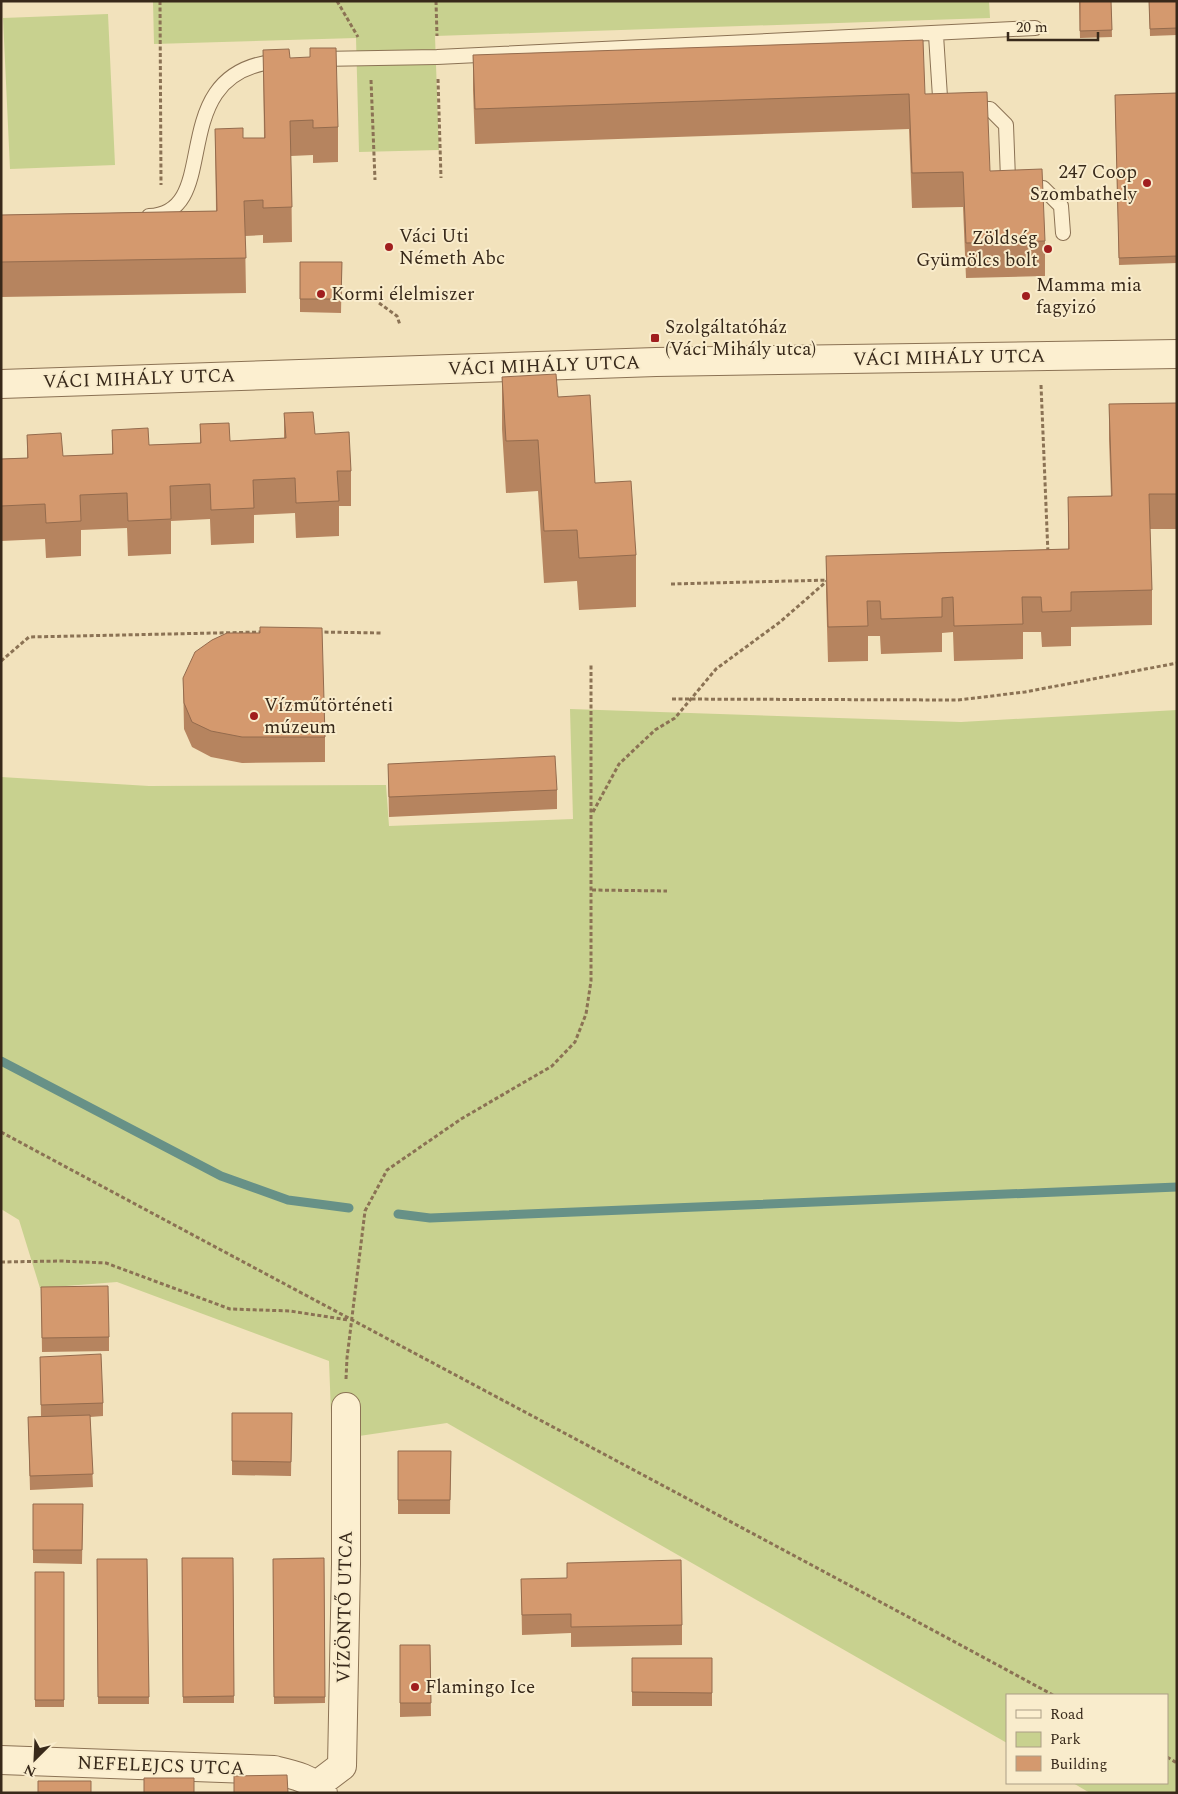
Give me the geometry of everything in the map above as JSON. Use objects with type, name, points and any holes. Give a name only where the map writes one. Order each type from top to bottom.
[{"type":"street","name":"VÁCI MIHÁLY UTCA","points":[[1,384],[656,362],[1177,354]]},
{"type":"street","name":"VÍZÖNTŐ UTCA","points":[[320,1789],[342,1766],[346,1564],[346,1407]]},
{"type":"street","name":"NEFELEJCS UTCA","points":[[1,1760],[274,1770],[297,1776],[320,1789]]},
{"type":"lane","points":[[131,216],[161,215],[183,200],[192,175],[203,117],[217,89],[236,73],[262,62],[437,57],[936,35],[1035,28]]},
{"type":"lane","points":[[936,35],[940,97],[954,108],[990,109],[1006,125],[1008,179],[1018,189],[1043,188],[1061,206],[1063,233]]},
{"type":"path","points":[[160,1],[161,215]]},
{"type":"path","points":[[336,1],[370,58],[375,180]]},
{"type":"path","points":[[436,1],[441,178]]},
{"type":"path","points":[[379,303],[397,316],[400,325]]},
{"type":"path","points":[[1040,356],[1048,563]]},
{"type":"path","points":[[592,813],[619,764],[655,730],[675,718],[716,669],[780,622],[828,580]]},
{"type":"path","points":[[671,584],[838,580]]},
{"type":"path","points":[[1,661],[29,637],[268,632]]},
{"type":"path","points":[[315,632],[382,633]]},
{"type":"path","points":[[346,1407],[346,1358],[365,1210],[387,1170],[461,1119],[552,1066],[575,1042],[586,1014],[591,981],[591,663]]},
{"type":"path","points":[[672,699],[958,700],[1025,692],[1177,663]]},
{"type":"path","points":[[592,890],[667,891]]},
{"type":"path","points":[[1,1132],[351,1321],[712,1510],[1051,1694]]},
{"type":"path","points":[[1,1262],[61,1261],[106,1264],[230,1309],[290,1311],[351,1321]]},
{"type":"green space","points":[[153,1],[989,1],[990,18],[435,36],[439,150],[359,152],[356,38],[154,44]]},
{"type":"green space","points":[[108,14],[115,165],[10,169],[3,18]]},
{"type":"green space","points":[[570,709],[961,722],[1177,710],[1177,1793],[1090,1793],[1075,1784],[1168,1784],[1168,1694],[1006,1694],[1006,1742],[447,1423],[332,1440],[329,1361],[117,1282],[40,1288],[19,1220],[1,1209],[1,777],[149,786],[386,785],[389,826],[573,819]]},
{"type":"building","points":[[1080,1],[1111,1],[1112,30],[1080,31]]},
{"type":"building","points":[[1149,1],[1177,1],[1177,28],[1150,29]]},
{"type":"building","points":[[923,40],[925,94],[987,92],[990,171],[1042,169],[1045,241],[966,243],[963,172],[912,173],[909,94],[475,109],[473,55]]},
{"type":"building","points":[[310,48],[336,48],[338,127],[313,128],[313,120],[290,121],[292,207],[263,208],[263,200],[244,201],[246,258],[1,262],[1,215],[217,211],[215,129],[243,128],[243,138],[265,138],[263,50],[289,49],[290,58],[310,57]]},
{"type":"building","name":"247 Coop Szombathely","points":[[1177,93],[1177,256],[1119,258],[1115,95]]},
{"type":"building","name":"Kormi élelmiszer","points":[[300,262],[342,262],[341,299],[300,299]]},
{"type":"building","points":[[556,374],[558,397],[590,395],[595,483],[631,481],[636,555],[579,558],[577,530],[544,531],[538,440],[506,441],[502,377]]},
{"type":"building","points":[[1177,403],[1177,494],[1149,494],[1152,590],[1071,592],[1071,611],[1042,612],[1041,597],[1022,597],[1023,624],[954,626],[953,597],[942,598],[942,617],[881,619],[880,601],[867,601],[868,626],[828,627],[826,556],[1069,549],[1068,497],[1112,496],[1109,404]]},
{"type":"building","points":[[313,412],[315,434],[349,432],[351,471],[337,471],[339,501],[296,503],[295,478],[253,480],[254,508],[211,510],[210,484],[170,486],[171,519],[128,521],[127,493],[80,495],[81,521],[46,523],[45,504],[1,506],[1,459],[28,458],[27,435],[61,433],[63,456],[113,454],[112,430],[148,428],[149,445],[201,443],[200,424],[229,423],[230,441],[286,438],[284,413]]},
{"type":"building","name":"Vízműtörténeti múzeum","points":[[260,627],[322,628],[325,737],[242,737],[211,731],[192,722],[184,703],[183,678],[195,652],[212,640],[227,633],[260,633]]},
{"type":"building","points":[[555,756],[557,790],[389,797],[388,764]]},
{"type":"building","points":[[108,1286],[109,1337],[42,1338],[41,1287]]},
{"type":"building","points":[[101,1354],[103,1403],[41,1405],[40,1357]]},
{"type":"building","points":[[232,1413],[292,1413],[291,1462],[232,1461]]},
{"type":"building","points":[[90,1415],[93,1474],[30,1476],[28,1417]]},
{"type":"building","points":[[398,1451],[451,1451],[450,1500],[398,1500]]},
{"type":"building","points":[[33,1504],[83,1504],[82,1550],[33,1550]]},
{"type":"building","points":[[182,1558],[233,1558],[234,1696],[183,1697]]},
{"type":"building","points":[[324,1558],[325,1697],[274,1697],[273,1559]]},
{"type":"building","points":[[97,1559],[147,1559],[149,1697],[98,1697]]},
{"type":"building","points":[[681,1560],[682,1625],[571,1627],[571,1614],[522,1615],[521,1579],[567,1578],[567,1563]]},
{"type":"building","points":[[35,1572],[64,1572],[64,1700],[35,1700]]},
{"type":"building","name":"Flamingo Ice","points":[[400,1645],[430,1645],[431,1703],[400,1703]]},
{"type":"building","points":[[632,1658],[712,1658],[712,1693],[632,1692]]},
{"type":"building","points":[[287,1775],[288,1793],[234,1793],[234,1776]]},
{"type":"building","points":[[144,1778],[194,1778],[194,1793],[144,1793]]},
{"type":"building","points":[[38,1781],[91,1781],[91,1793],[38,1793]]},
{"type":"waterway","points":[[1,1061],[221,1176],[288,1200],[349,1208]]},
{"type":"waterway","points":[[398,1214],[430,1218],[1177,1187]]},
{"type":"place","name":"247 Coop Szombathely","points":[[1147,183]]},
{"type":"place","name":"Váci Uti Németh Abc","points":[[389,247]]},
{"type":"place","name":"Zöldség Gyümölcs bolt","points":[[1048,249]]},
{"type":"place","name":"Kormi élelmiszer","points":[[321,294]]},
{"type":"place","name":"Mamma mia fagyizó","points":[[1026,296]]},
{"type":"place","name":"Szolgáltatóház (Váci Mihály utca)","points":[[655,338]]},
{"type":"place","name":"Vízműtörténeti múzeum","points":[[254,716]]},
{"type":"place","name":"Flamingo Ice","points":[[415,1687]]}]
